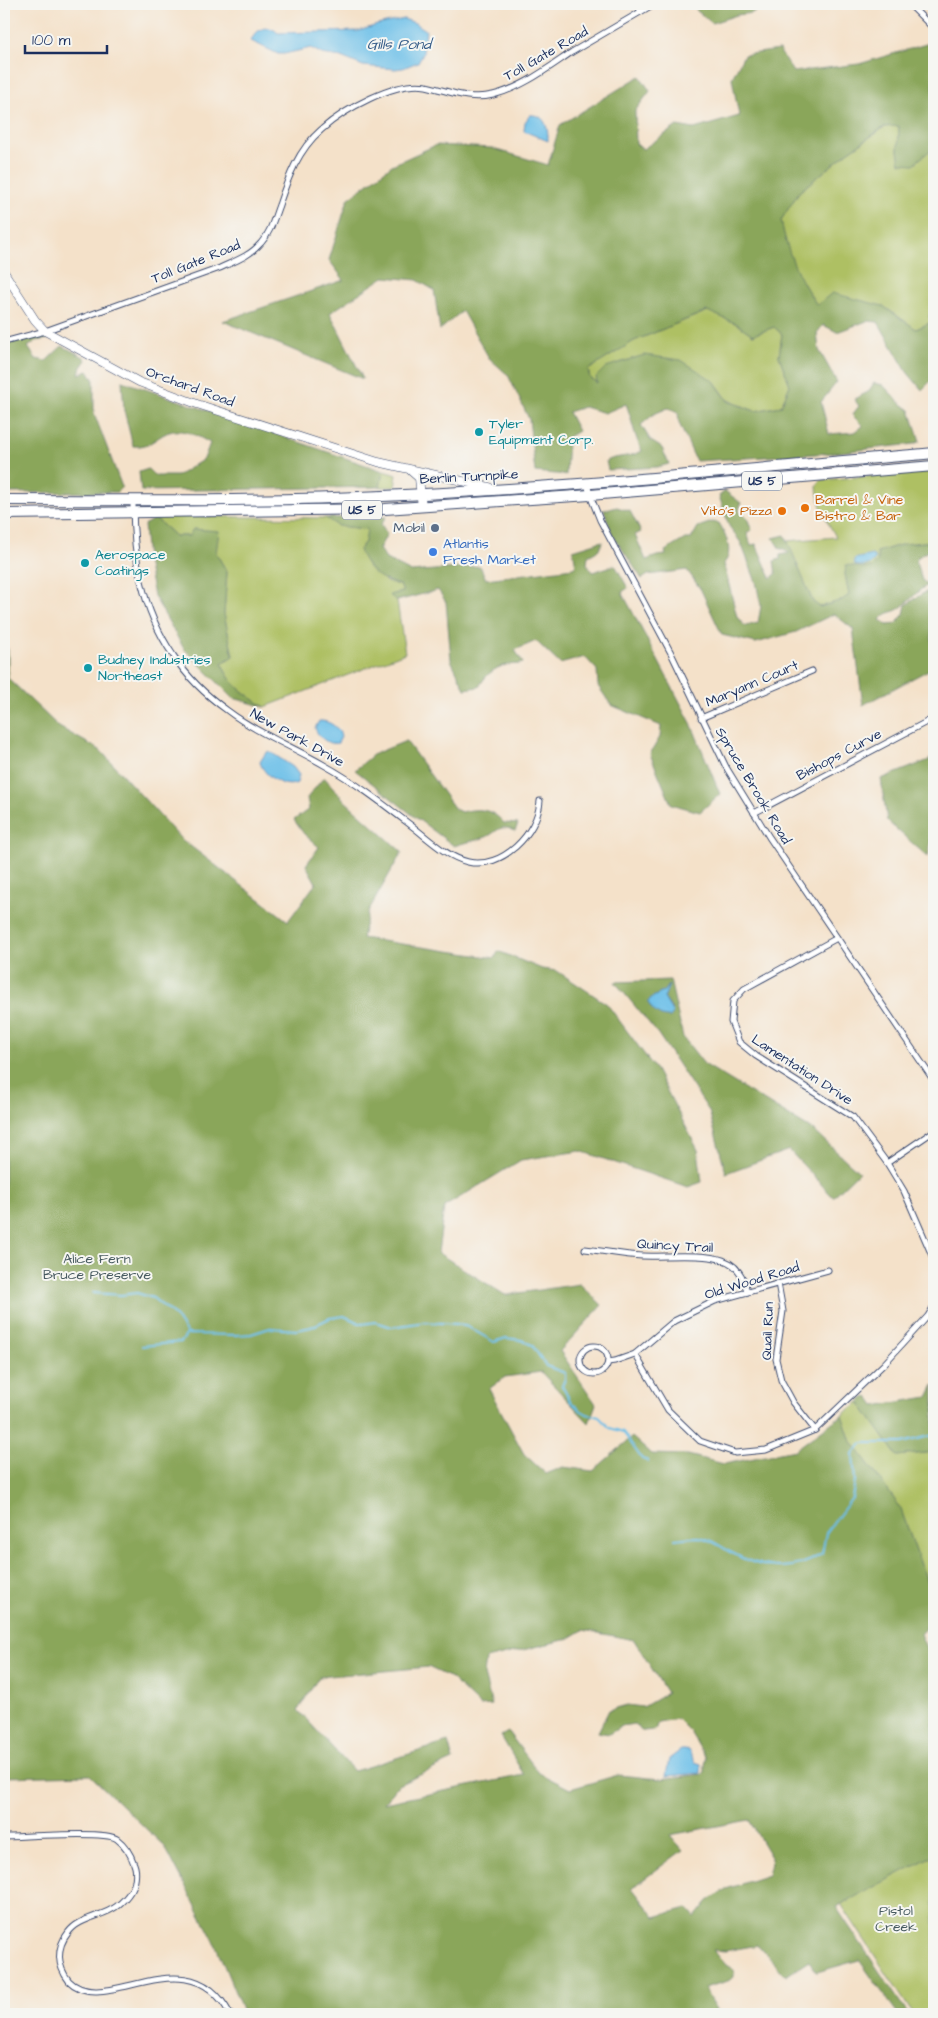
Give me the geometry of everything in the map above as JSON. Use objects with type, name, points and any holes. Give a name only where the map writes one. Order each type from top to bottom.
[{"type":"highway","name":"Berlin Turnpike","points":[[4,500],[294,499],[421,494],[587,483],[934,453]]},
{"type":"highway","name":"Berlin Turnpike","points":[[4,514],[325,511],[422,507],[934,466]]},
{"type":"street","points":[[636,4],[641,11]]},
{"type":"street","name":"Toll Gate Road","points":[[4,342],[45,332],[220,268],[247,255],[262,242],[269,232],[289,176],[306,146],[321,130],[340,116],[376,96],[394,88],[409,85],[425,86],[464,97],[479,97],[504,92],[641,11],[647,5],[654,4]]},
{"type":"street","points":[[909,4],[934,29]]},
{"type":"street","name":"Orchard Road","points":[[4,272],[45,332],[123,375],[154,388],[270,429],[353,455],[466,483],[506,489]]},
{"type":"street","points":[[405,469],[416,474],[419,478],[422,507]]},
{"type":"street","name":"Spruce Brook Road","points":[[587,483],[590,495],[606,531],[671,653],[721,759],[754,813],[934,1081]]},
{"type":"street","name":"New Park Drive","points":[[133,500],[134,536],[139,578],[153,620],[162,639],[185,672],[199,687],[230,713],[346,778],[448,854],[468,862],[487,863],[497,860],[512,851],[533,825],[540,801]]},
{"type":"street","name":"Maryann Court","points":[[701,718],[812,671]]},
{"type":"street","name":"Bishops Curve","points":[[754,813],[934,718]]},
{"type":"street","name":"Lamentation Drive","points":[[837,938],[744,990],[733,1001],[730,1022],[739,1042],[756,1056],[853,1117],[887,1163],[904,1191],[934,1260]]},
{"type":"street","points":[[887,1163],[934,1131]]},
{"type":"street","name":"Quincy Trail","points":[[585,1249],[640,1256],[723,1260],[735,1267],[744,1277],[747,1292]]},
{"type":"street","name":"Old Wood Road","points":[[608,1362],[635,1354],[674,1321],[715,1301],[828,1270]]},
{"type":"street","name":"Quail Run","points":[[778,1283],[783,1311],[776,1358],[781,1380],[793,1402],[815,1430]]},
{"type":"street","points":[[635,1354],[668,1410],[700,1442],[735,1453],[766,1450],[815,1430],[884,1364],[928,1316],[934,1306]]},
{"type":"street","name":"Old Wood Road","points":[[594,1345],[599,1346],[606,1352],[608,1362],[607,1366],[600,1373],[591,1374],[583,1369],[580,1356],[585,1348],[594,1345]]},
{"type":"street","points":[[4,1837],[96,1835],[116,1838],[131,1854],[137,1870],[133,1890],[117,1906],[82,1922],[68,1931],[59,1948],[61,1966],[69,1982],[82,1993],[100,1995],[170,1981],[191,1980],[206,1985],[219,1997],[230,2014]]},
{"type":"green space","points":[[694,4],[766,4],[752,13],[737,15],[712,23],[697,11]]},
{"type":"green space","points":[[933,42],[934,147],[914,164],[900,163],[898,151],[899,126],[884,127],[848,152],[799,192],[781,220],[786,243],[794,264],[804,285],[817,305],[832,293],[883,306],[916,329],[932,322],[929,316],[934,310],[934,378],[922,390],[907,372],[878,322],[867,321],[837,332],[823,325],[817,333],[819,350],[837,382],[821,402],[829,434],[855,432],[863,426],[852,415],[859,406],[854,399],[868,392],[874,383],[883,385],[899,402],[910,410],[920,441],[914,444],[832,453],[696,461],[679,423],[678,412],[668,408],[654,414],[641,425],[651,441],[662,448],[669,464],[658,467],[608,470],[606,461],[642,451],[626,404],[605,413],[584,407],[568,412],[578,431],[568,437],[566,475],[535,472],[529,419],[508,375],[489,358],[462,311],[440,330],[434,290],[417,280],[384,277],[330,313],[363,379],[223,321],[344,280],[329,260],[348,199],[392,165],[436,145],[491,148],[548,165],[560,125],[640,76],[650,91],[635,111],[636,144],[643,149],[677,126],[694,129],[739,116],[732,78],[744,55],[779,50],[793,72],[859,64]],"holes":[[[707,311],[737,324],[753,335],[774,327],[782,334],[779,356],[790,385],[781,406],[755,411],[728,401],[714,381],[681,360],[644,355],[606,367],[596,377],[597,383],[590,378],[588,370],[634,341]]]},
{"type":"green space","points":[[899,125],[898,151],[914,164],[934,147],[934,310],[929,316],[932,322],[916,329],[883,306],[817,305],[794,265],[786,244],[781,220],[799,192],[848,152],[885,127]]},
{"type":"green space","points":[[708,311],[737,324],[753,335],[774,327],[782,334],[779,356],[790,385],[781,406],[755,411],[728,400],[714,381],[598,384],[590,378],[588,370],[634,341]]},
{"type":"green space","points":[[44,335],[48,339],[36,341],[28,347],[36,359],[46,361],[62,346],[84,357],[86,360],[79,374],[88,371],[94,380],[94,413],[122,487],[117,492],[4,493],[4,344]]},
{"type":"green space","points":[[122,381],[383,471],[380,487],[141,491],[139,472],[148,469],[155,476],[177,476],[204,459],[210,443],[183,431],[173,431],[145,445],[133,446],[124,410]]},
{"type":"green space","points":[[383,471],[397,475],[395,487],[380,487]]},
{"type":"green space","points":[[934,472],[934,541],[904,544],[877,552],[878,561],[872,567],[859,569],[853,566],[847,567],[845,574],[849,595],[842,600],[820,607],[813,602],[787,541],[836,537],[826,518],[817,492],[817,485],[821,480]]},
{"type":"green space","points":[[725,491],[741,503],[739,511],[747,518],[752,530],[747,533],[751,545],[756,544],[771,578],[776,574],[774,561],[780,559],[780,555],[789,553],[784,549],[780,549],[773,538],[785,535],[813,602],[820,607],[842,600],[849,595],[845,574],[846,565],[861,568],[872,567],[878,561],[877,552],[904,544],[934,541],[934,549],[917,558],[916,562],[922,580],[928,585],[897,610],[880,620],[887,625],[896,624],[904,614],[906,605],[923,593],[934,590],[934,608],[930,613],[934,667],[863,705],[853,629],[834,614],[796,632],[756,643],[722,635],[701,590],[687,570],[648,575],[642,579],[612,534],[604,510],[617,507],[630,511],[641,532],[635,535],[646,560],[666,555],[665,551],[685,539],[691,539],[698,527],[712,522],[719,523],[728,543],[727,559],[724,563],[737,617],[745,626],[758,623],[761,606],[756,582],[741,543],[729,526],[719,496]]},
{"type":"green space","points":[[165,516],[326,518],[338,526],[368,529],[365,542],[359,550],[386,582],[400,585],[403,592],[390,595],[397,601],[405,653],[265,707],[245,694],[234,683],[225,671],[222,663],[233,656],[224,614],[227,572],[216,553],[209,531],[193,529],[189,536],[175,536],[155,518]]},
{"type":"green space","points":[[386,517],[381,524],[387,534],[379,549],[386,559],[411,572],[480,566],[486,579],[573,568],[576,566],[573,550],[602,541],[599,549],[588,556],[587,564],[593,572],[615,565],[628,588],[622,592],[691,723],[720,794],[700,812],[671,804],[650,754],[660,737],[661,726],[611,705],[598,686],[597,670],[585,657],[560,664],[536,641],[515,650],[523,663],[498,668],[487,676],[479,687],[465,689],[451,660],[446,602],[438,590],[397,601],[389,595],[403,592],[400,585],[380,577],[370,569],[359,550],[365,542],[367,529],[338,526],[326,518]]},
{"type":"green space","points":[[155,518],[175,536],[189,536],[193,529],[219,531],[216,553],[227,572],[224,614],[233,656],[222,663],[225,671],[234,683],[245,694],[265,707],[233,698],[184,649],[154,596],[147,561],[144,525]]},
{"type":"green space","name":"Alice Fern Bruce Preserve","points":[[4,641],[8,650],[8,678],[59,727],[100,750],[180,838],[288,921],[316,883],[306,865],[319,847],[304,834],[294,820],[309,809],[307,798],[324,777],[345,801],[402,852],[369,910],[362,938],[495,958],[498,951],[542,969],[557,971],[607,1004],[656,1070],[698,1150],[702,1182],[688,1187],[580,1151],[521,1160],[444,1207],[438,1253],[505,1295],[580,1284],[602,1305],[560,1351],[596,1404],[589,1423],[541,1372],[505,1377],[489,1389],[524,1454],[546,1474],[563,1467],[593,1471],[632,1437],[651,1454],[688,1455],[724,1464],[795,1450],[842,1415],[850,1439],[900,1507],[930,1590],[934,1590],[934,1619],[920,1634],[934,1665],[934,1855],[836,1907],[908,2014],[898,2014],[859,1960],[817,1972],[809,1961],[786,1976],[758,1945],[725,1951],[713,1950],[726,1965],[734,1970],[734,1977],[728,1981],[704,1988],[718,2014],[244,2014],[214,1941],[165,1847],[90,1775],[4,1777]],"holes":[[[583,1630],[634,1640],[667,1693],[643,1707],[627,1705],[609,1710],[598,1732],[609,1734],[622,1726],[634,1724],[643,1731],[655,1730],[658,1722],[677,1719],[690,1732],[706,1758],[704,1774],[661,1779],[618,1775],[570,1789],[539,1773],[508,1732],[501,1736],[524,1775],[384,1803],[398,1785],[453,1760],[448,1742],[354,1771],[298,1710],[319,1677],[428,1667],[451,1678],[480,1706],[492,1705],[484,1675],[486,1659],[568,1639]],[[749,1820],[772,1859],[768,1875],[726,1889],[708,1901],[695,1917],[687,1908],[655,1917],[632,1888],[683,1850],[670,1835]]]},
{"type":"green space","points":[[406,741],[455,809],[461,812],[484,810],[494,814],[504,823],[518,824],[515,831],[502,828],[486,837],[454,846],[355,770],[374,754]]},
{"type":"green space","points":[[934,758],[934,824],[928,857],[887,821],[881,779]]},
{"type":"green space","points":[[670,980],[683,1037],[704,1064],[814,1131],[859,1172],[833,1197],[789,1150],[726,1173],[709,1111],[658,1034],[615,982]],"holes":[[[668,985],[664,998],[672,1009],[654,1011],[649,1005],[655,996],[663,992]]]},
{"type":"green space","points":[[934,1385],[934,1452],[897,1456],[859,1402],[868,1396],[875,1406],[928,1397]]},
{"type":"green space","points":[[859,1402],[897,1456],[934,1452],[934,1590],[930,1590],[900,1507],[850,1439],[842,1415]]},
{"type":"green space","name":"Pistol Creek","points":[[934,1855],[934,2014],[913,2014],[841,1904]]},
{"type":"water","name":"Gills Pond","points":[[404,19],[426,30],[423,53],[418,62],[403,68],[363,66],[341,57],[322,54],[311,48],[278,54],[251,41],[256,33],[266,28],[270,28],[278,33],[359,31]]},
{"type":"water","points":[[530,115],[536,115],[543,120],[548,132],[548,141],[524,131],[525,122]]},
{"type":"water","points":[[872,555],[876,558],[870,564],[864,566],[855,565],[854,559]]},
{"type":"water","points":[[319,721],[330,723],[336,728],[341,737],[338,743],[328,742],[319,735],[315,728]]},
{"type":"water","points":[[269,751],[293,767],[299,775],[297,783],[292,785],[280,783],[265,772],[260,762]]},
{"type":"water","points":[[669,985],[664,998],[673,1013],[670,1017],[666,1017],[657,1013],[648,1002],[651,998],[663,992]]},
{"type":"water","points":[[681,1750],[688,1750],[695,1762],[701,1764],[701,1773],[666,1776],[669,1759]]},
{"type":"waterway","points":[[93,1293],[121,1295],[137,1293],[153,1298],[175,1316],[187,1334]]},
{"type":"waterway","points":[[142,1346],[181,1342],[187,1334],[251,1334],[270,1328],[297,1330],[311,1327],[330,1318],[344,1316],[362,1324],[376,1322],[392,1327],[425,1322],[457,1324],[468,1327],[494,1342],[506,1338],[521,1340],[532,1345],[546,1366],[565,1373],[562,1386],[571,1402],[587,1414],[599,1417],[610,1428],[623,1432],[642,1459],[648,1461]]},
{"type":"waterway","points":[[675,1539],[703,1538],[742,1558],[765,1565],[776,1567],[799,1565],[822,1554],[826,1533],[852,1498],[855,1481],[853,1454],[863,1443],[902,1443],[934,1435]]},
{"type":"place","name":"Tyler Equipment Corp.","points":[[479,432]]},
{"type":"place","name":"Barrel & Vine Bistro & Bar","points":[[805,508]]},
{"type":"place","name":"Vito's Pizza","points":[[782,511]]},
{"type":"place","name":"Mobil","points":[[435,528]]},
{"type":"place","name":"Atlantis Fresh Market","points":[[433,552]]},
{"type":"place","name":"Aerospace Coatings","points":[[85,563]]},
{"type":"place","name":"Budney Industries Northeast","points":[[88,668]]}]
